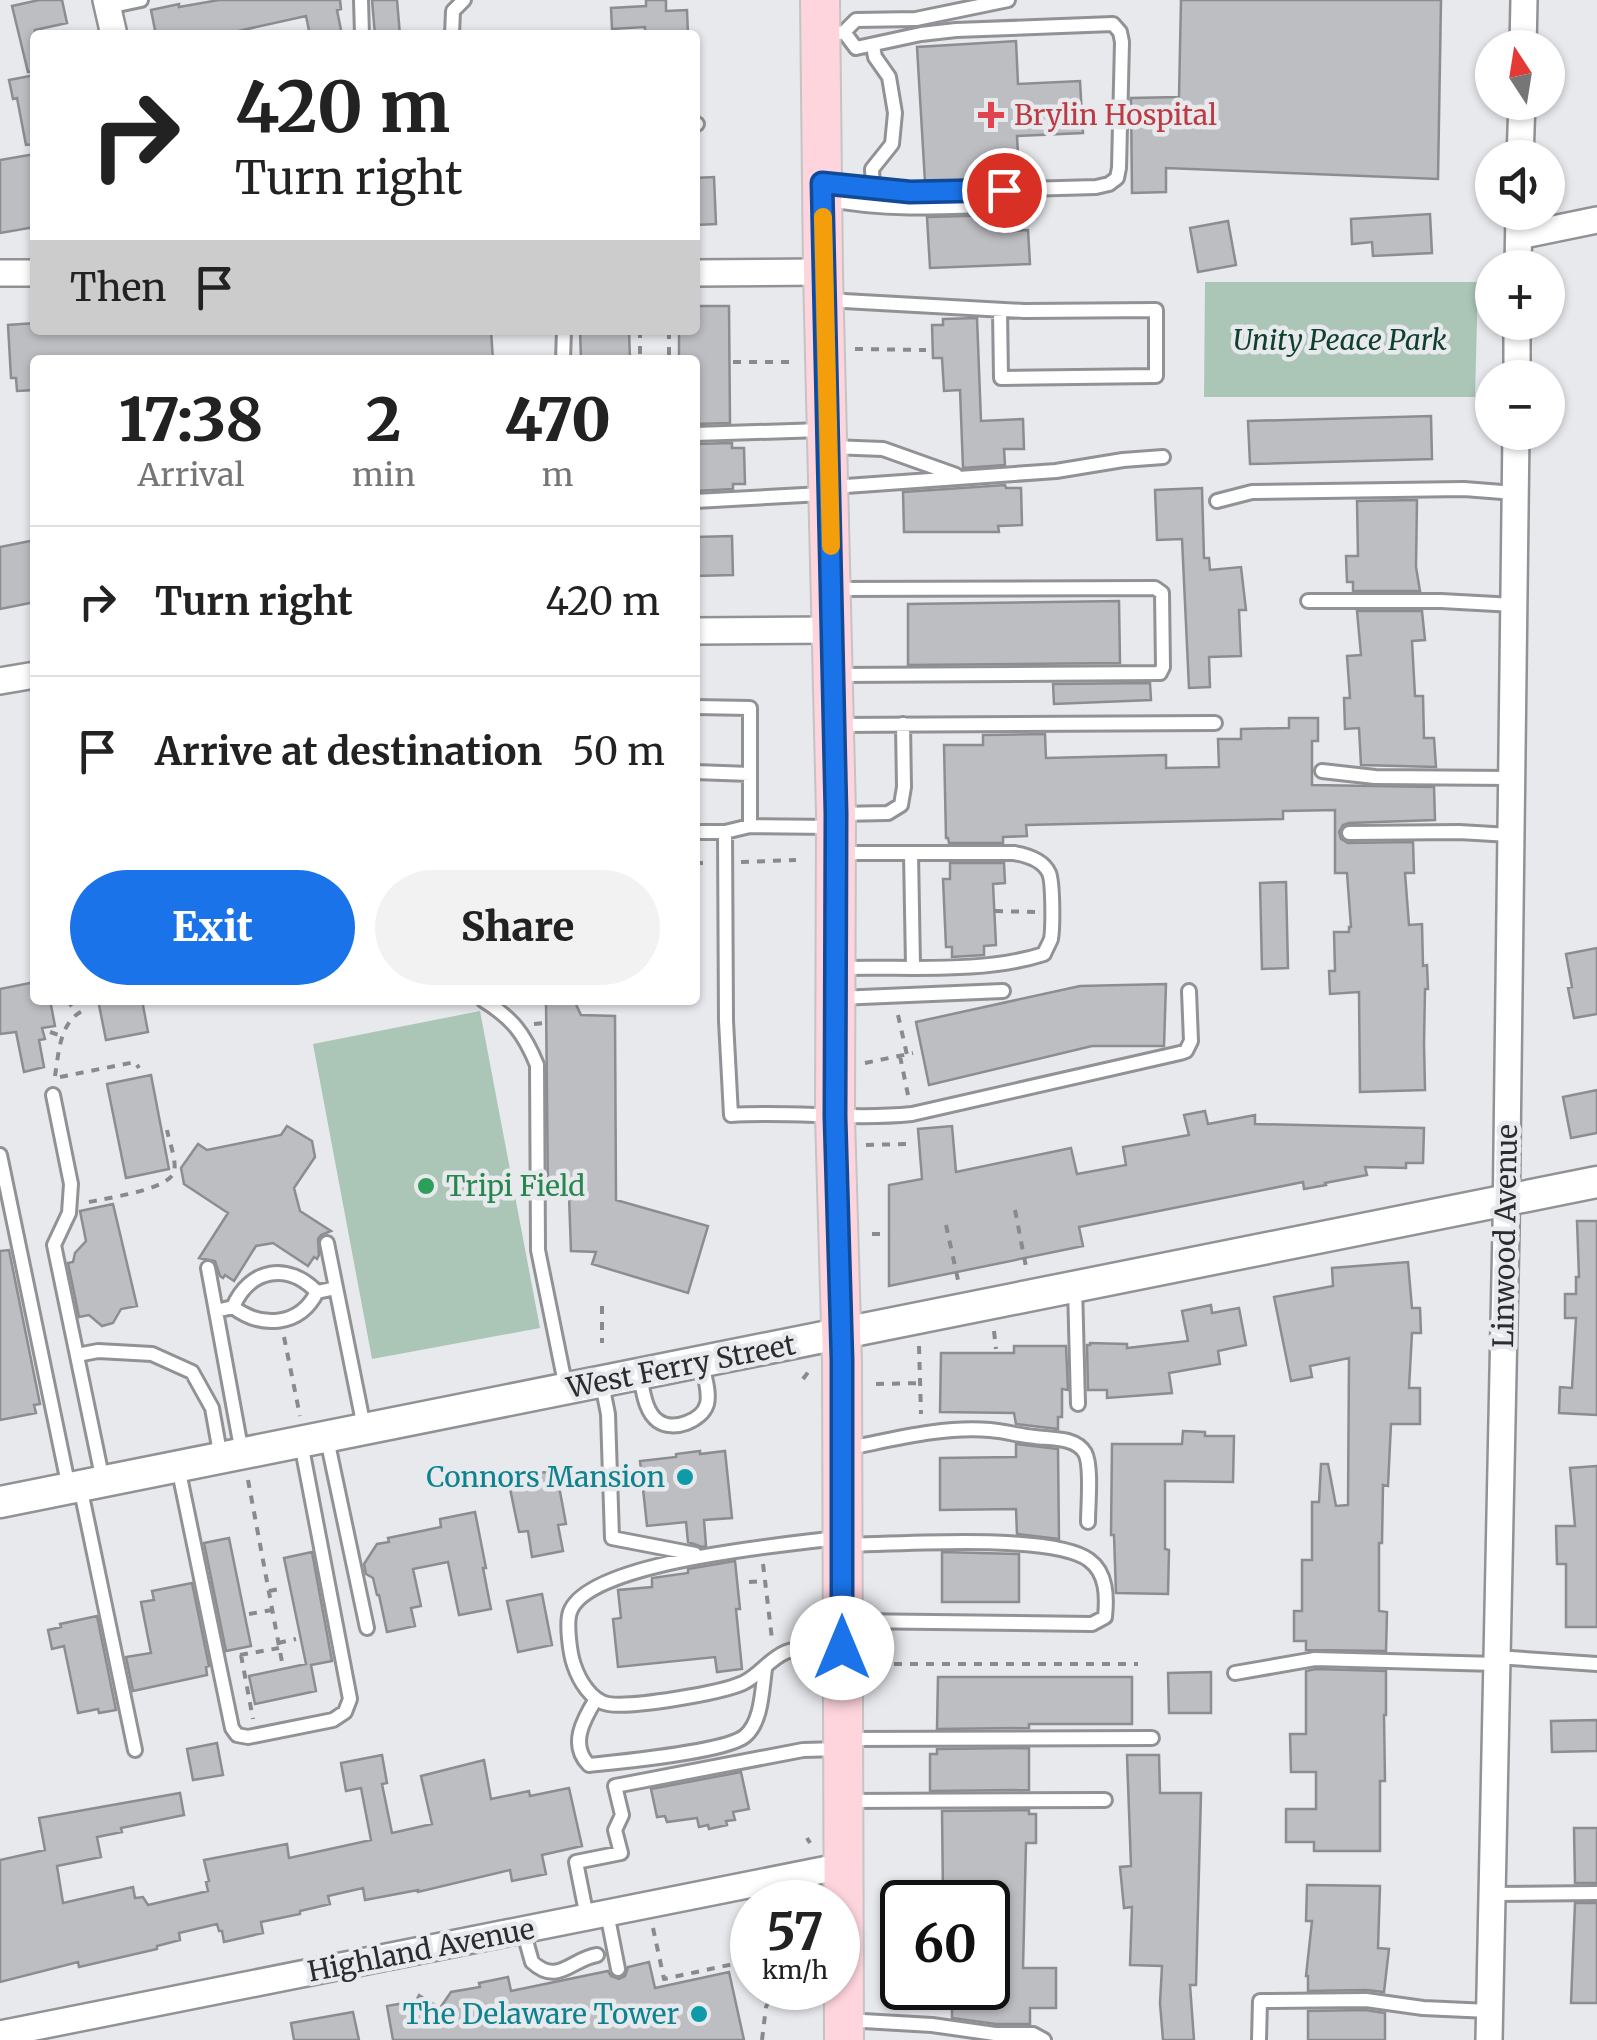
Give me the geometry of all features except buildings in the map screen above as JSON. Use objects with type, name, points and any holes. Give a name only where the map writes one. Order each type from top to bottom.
[{"type":"main road","points":[[828,22],[822,191],[834,630],[836,983],[847,1131],[841,1333],[844,2030]]},
{"type":"street","points":[[1523,30],[1524,0]]},
{"type":"street","points":[[107,3],[113,30]]},
{"type":"street","points":[[1565,222],[1597,220]]},
{"type":"street","points":[[0,273],[30,273]]},
{"type":"street","points":[[700,274],[824,286]]},
{"type":"street","name":"Linwood Avenue","points":[[1488,2040],[1506,1200],[1516,450]]},
{"type":"street","points":[[700,631],[834,630]]},
{"type":"street","points":[[0,681],[30,675]]},
{"type":"street","name":"West Ferry Street","points":[[0,1502],[178,1467],[236,1461],[309,1433],[364,1429],[1597,1182]]},
{"type":"street","name":"Highland Avenue","points":[[0,2034],[843,1866]]},
{"type":"lane","points":[[107,3],[141,0]]},
{"type":"lane","points":[[361,0],[362,30]]},
{"type":"lane","points":[[452,30],[454,11],[464,0]]},
{"type":"lane","points":[[828,22],[916,19],[1008,0]]},
{"type":"lane","points":[[822,191],[1096,187],[1117,178],[1119,168],[1122,42],[1120,32],[1112,24],[938,32],[856,48],[828,22]]},
{"type":"lane","points":[[873,188],[872,169],[892,144],[896,113],[888,77],[875,57],[874,46]]},
{"type":"lane","points":[[822,191],[856,205],[924,207],[1034,204],[1034,189]]},
{"type":"lane","points":[[824,286],[1000,310],[1156,310],[1156,376],[1001,378],[1000,310]]},
{"type":"lane","points":[[700,434],[828,438],[884,449],[962,478]]},
{"type":"lane","points":[[700,501],[1056,471],[1163,457]]},
{"type":"lane","points":[[1217,501],[1252,492],[1515,493]]},
{"type":"lane","points":[[832,589],[1155,588],[1162,593],[1160,673],[834,674]]},
{"type":"lane","points":[[1308,600],[1441,600],[1514,605]]},
{"type":"lane","points":[[700,707],[750,708],[750,826]]},
{"type":"lane","points":[[834,725],[1215,723]]},
{"type":"lane","points":[[836,832],[900,805],[904,787],[903,724]]},
{"type":"lane","points":[[1322,770],[1376,777],[1512,778]]},
{"type":"lane","points":[[700,772],[750,774]]},
{"type":"lane","points":[[700,832],[750,826],[836,832],[911,853],[1026,855],[1049,872],[1051,940],[1044,954],[1018,962],[914,966],[836,983]]},
{"type":"lane","points":[[725,832],[726,1022],[731,1115],[771,1113],[847,1131],[870,1118],[912,1114],[1180,1054],[1191,1041],[1190,991]]},
{"type":"lane","points":[[1350,834],[1510,835]]},
{"type":"lane","points":[[911,853],[914,966]]},
{"type":"lane","points":[[836,983],[1003,992]]},
{"type":"lane","points":[[491,1005],[514,1024],[537,1065],[538,1250],[566,1388]]},
{"type":"lane","points":[[54,1095],[71,1184],[69,1214],[54,1245],[76,1355],[84,1485]]},
{"type":"lane","points":[[0,1156],[84,1485],[135,1750]]},
{"type":"lane","points":[[327,1244],[364,1429]]},
{"type":"lane","points":[[208,1268],[236,1461]]},
{"type":"lane","points":[[233,1307],[243,1289],[271,1273],[297,1276],[317,1292]]},
{"type":"lane","points":[[1075,1286],[1078,1404]]},
{"type":"lane","points":[[216,1311],[233,1307],[255,1320],[280,1321],[311,1303],[317,1292],[336,1288]]},
{"type":"lane","points":[[76,1355],[98,1351],[152,1354],[192,1372],[236,1461]]},
{"type":"lane","points":[[640,1374],[647,1406],[658,1422],[686,1423],[706,1407],[702,1361]]},
{"type":"lane","points":[[601,1381],[608,1414],[612,1538],[702,1556]]},
{"type":"lane","points":[[841,1449],[961,1430],[992,1430],[1070,1441],[1082,1448],[1088,1459],[1088,1522]]},
{"type":"lane","points":[[178,1467],[232,1728],[237,1735],[248,1737],[332,1720],[345,1712],[350,1700],[309,1433]]},
{"type":"lane","points":[[309,1433],[366,1628]]},
{"type":"lane","points":[[842,1541],[1008,1542],[1055,1548],[1088,1558],[1101,1574],[1107,1599],[1105,1618],[1092,1624],[841,1634],[789,1650],[741,1684],[710,1693],[636,1704],[608,1704],[596,1699],[582,1682],[569,1639],[570,1612],[583,1596],[618,1576],[702,1556],[842,1541]]},
{"type":"lane","points":[[1235,1673],[1315,1659],[1597,1664]]},
{"type":"lane","points":[[596,1699],[584,1719],[578,1742],[580,1756],[589,1765],[677,1754],[744,1738],[759,1710],[765,1669]]},
{"type":"lane","points":[[618,1968],[576,1862],[620,1853],[616,1830],[622,1815],[616,1786],[842,1744],[1152,1738]]},
{"type":"lane","points":[[842,1802],[1104,1800]]},
{"type":"lane","points":[[1492,1894],[1597,1893]]},
{"type":"lane","points":[[523,1930],[532,1962],[547,1972],[560,1972],[598,1956]]},
{"type":"lane","points":[[1259,2040],[1260,2001],[1366,2000],[1489,2011]]},
{"type":"lane","points":[[844,2030],[932,2025],[995,2034],[1033,2034],[1044,2040]]},
{"type":"path","points":[[850,349],[926,350]]},
{"type":"path","points":[[733,362],[802,362]]},
{"type":"path","points":[[736,862],[796,860]]},
{"type":"path","points":[[700,863],[710,863]]},
{"type":"path","points":[[995,911],[1030,911]]},
{"type":"path","points":[[70,1005],[76,1012]]},
{"type":"path","points":[[88,1008],[76,1012],[62,1036],[55,1078],[131,1063],[139,1068]]},
{"type":"path","points":[[897,1011],[907,1055],[910,1103]]},
{"type":"path","points":[[50,1032],[62,1036]]},
{"type":"path","points":[[857,1063],[907,1055]]},
{"type":"path","points":[[102,1199],[145,1189],[170,1177],[174,1169],[167,1130]]},
{"type":"path","points":[[847,1131],[908,1144]]},
{"type":"path","points":[[1015,1210],[1026,1267]]},
{"type":"path","points":[[946,1225],[958,1280]]},
{"type":"path","points":[[872,1234],[889,1234]]},
{"type":"path","points":[[602,1306],[602,1343]]},
{"type":"path","points":[[994,1331],[996,1349]]},
{"type":"path","points":[[283,1332],[309,1433]]},
{"type":"path","points":[[919,1346],[919,1408],[924,1426]]},
{"type":"path","points":[[804,1379],[809,1371]]},
{"type":"path","points":[[876,1384],[922,1383]]},
{"type":"path","points":[[236,1461],[282,1662]]},
{"type":"path","points":[[762,1556],[773,1647]]},
{"type":"path","points":[[749,1582],[765,1580]]},
{"type":"path","points":[[268,1591],[284,1588]]},
{"type":"path","points":[[249,1614],[272,1610]]},
{"type":"path","points":[[251,1708],[240,1655],[296,1639]]},
{"type":"path","points":[[878,1664],[1138,1664]]},
{"type":"path","points":[[652,1923],[664,1979],[730,1965]]},
{"type":"path","points":[[762,2040],[766,2010]]},
{"type":"green space","name":"Unity Peace Park","points":[[1205,282],[1475,282],[1475,397],[1204,397]]},
{"type":"green space","name":"Tripi Field","points":[[480,1011],[540,1328],[372,1359],[313,1044]]},
{"type":"slow traffic","points":[[823,217],[831,546]]},
{"type":"place","name":"Brylin Hospital","points":[[991,115]]},
{"type":"place","name":"Tripi Field","points":[[426,1186]]},
{"type":"place","name":"Connors Mansion","points":[[685,1477]]},
{"type":"place","name":"The Delaware Tower","points":[[699,2014]]},
{"type":"route","points":[[842,1648],[834,648],[822,183],[910,192],[1004,190]]}]
